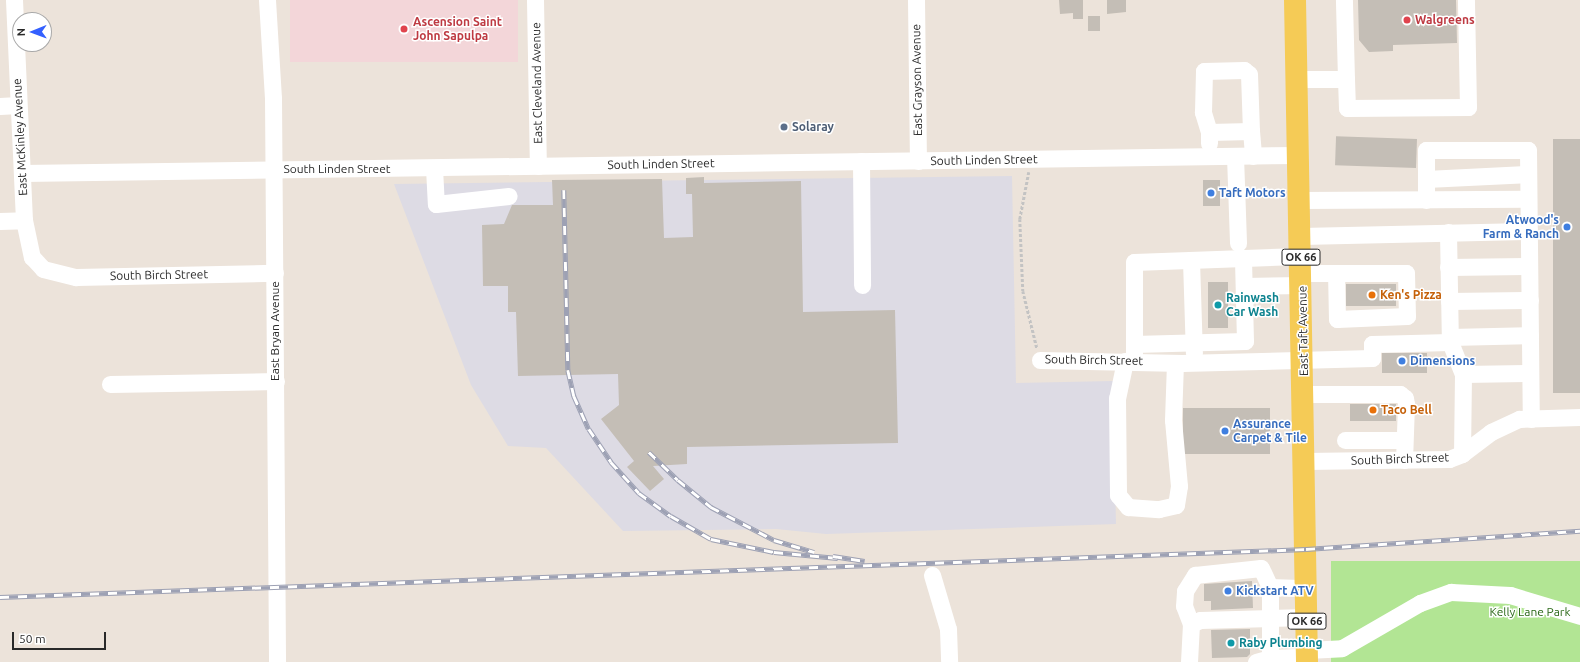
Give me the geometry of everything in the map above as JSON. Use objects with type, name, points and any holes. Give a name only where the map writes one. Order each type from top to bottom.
[{"type":"main road","name":"East Taft Avenue","points":[[1295,0],[1304,360],[1307,657]]},
{"type":"street","name":"East McKinley Avenue","points":[[14,0],[24,220],[32,257],[43,269]]},
{"type":"street","name":"East Bryan Avenue","points":[[267,0],[272,68],[274,170],[277,662]]},
{"type":"street","name":"East Cleveland Avenue","points":[[535,0],[538,166]]},
{"type":"street","name":"East Grayson Avenue","points":[[916,0],[918,161]]},
{"type":"street","points":[[1344,0],[1347,108],[1468,107],[1466,0]]},
{"type":"street","points":[[1209,156],[1209,132],[1203,112],[1204,71],[1244,70],[1249,74],[1253,156]]},
{"type":"street","points":[[1297,79],[1346,79]]},
{"type":"street","points":[[0,106],[18,105]]},
{"type":"street","points":[[1209,132],[1251,131]]},
{"type":"street","points":[[1426,200],[1426,150],[1528,150],[1531,419]]},
{"type":"street","name":"South Linden Street","points":[[22,173],[1299,155]]},
{"type":"street","points":[[1235,156],[1240,250],[1244,286],[1245,361]]},
{"type":"street","points":[[861,161],[862,285]]},
{"type":"street","points":[[434,168],[436,204],[509,196]]},
{"type":"street","points":[[1426,179],[1528,174]]},
{"type":"street","points":[[1300,200],[1528,199]]},
{"type":"street","points":[[0,221],[24,220]]},
{"type":"street","points":[[1244,286],[1302,262],[1448,232],[1529,231]]},
{"type":"street","points":[[1448,232],[1450,340],[1463,374],[1462,454]]},
{"type":"street","points":[[1174,363],[1173,420],[1179,486],[1176,504],[1159,509],[1128,507],[1118,495],[1117,398],[1130,361],[1134,344],[1134,262],[1191,260],[1240,250],[1302,262],[1336,273],[1406,274],[1407,316],[1337,319],[1336,273]]},
{"type":"street","points":[[1191,260],[1194,363]]},
{"type":"street","points":[[1448,267],[1529,266]]},
{"type":"street","name":"South Birch Street","points":[[43,269],[76,278],[275,273]]},
{"type":"street","points":[[1449,301],[1530,300]]},
{"type":"street","points":[[1450,340],[1530,335]]},
{"type":"street","name":"South Birch Street","points":[[1040,360],[1194,363],[1372,358],[1372,344],[1450,340]]},
{"type":"street","points":[[1134,344],[1194,341],[1245,341]]},
{"type":"street","points":[[1463,374],[1530,373]]},
{"type":"street","points":[[110,384],[276,380]]},
{"type":"street","points":[[1304,394],[1400,394],[1406,404],[1404,460]]},
{"type":"street","name":"South Birch Street","points":[[1305,461],[1449,459],[1462,454],[1505,424],[1531,419],[1580,417]]},
{"type":"street","points":[[1359,461],[1352,440],[1404,440]]},
{"type":"street","points":[[1189,662],[1191,624],[1184,606],[1185,591],[1195,575],[1261,568],[1270,587],[1269,618],[1263,660],[1307,657],[1342,648],[1420,603],[1451,592],[1510,595],[1580,616]]},
{"type":"street","points":[[932,575],[948,629],[949,662]]},
{"type":"street","points":[[1270,587],[1306,588]]},
{"type":"street","points":[[1191,624],[1211,618],[1306,617]]},
{"type":"path","name":"South Birch Street","points":[[1029,159],[1030,181],[1020,219],[1023,291],[1040,360]]},
{"type":"shaded area","name":"Ascension Saint John Sapulpa","points":[[290,0],[518,0],[518,62],[290,62]]},
{"type":"shaded area","points":[[1012,176],[1016,383],[1113,381],[1116,524],[826,534],[776,529],[623,531],[546,448],[508,446],[471,385],[394,184]]},
{"type":"green space","name":"Kelly Lane Park","points":[[1331,561],[1580,561],[1580,662],[1331,662]]},
{"type":"building","points":[[1059,0],[1083,0],[1083,19],[1073,19],[1073,13],[1060,14]]},
{"type":"building","points":[[1107,0],[1126,0],[1126,12],[1107,14]]},
{"type":"building","name":"Walgreens","points":[[1358,0],[1456,0],[1457,43],[1393,45],[1393,51],[1369,52],[1359,40]]},
{"type":"building","points":[[1088,16],[1100,16],[1100,31],[1088,31]]},
{"type":"building","points":[[1336,136],[1417,139],[1416,168],[1335,165]]},
{"type":"building","name":"Atwood's Farm & Ranch","points":[[1553,139],[1580,139],[1580,393],[1553,393]]},
{"type":"building","points":[[704,177],[704,183],[801,181],[803,312],[895,310],[898,443],[687,447],[687,464],[653,466],[664,479],[650,491],[627,467],[634,461],[601,419],[619,405],[618,374],[518,376],[516,312],[508,312],[508,286],[483,286],[482,225],[504,224],[512,205],[553,205],[552,180],[662,179],[664,238],[693,237],[692,194],[686,194],[686,178]]},
{"type":"building","name":"Taft Motors","points":[[1203,180],[1220,180],[1220,206],[1203,206]]},
{"type":"building","name":"Rainwash Car Wash","points":[[1208,282],[1228,282],[1228,328],[1208,328]]},
{"type":"building","name":"Ken's Pizza","points":[[1346,284],[1396,284],[1396,306],[1346,306]]},
{"type":"building","name":"Dimensions","points":[[1382,353],[1427,353],[1427,373],[1382,373]]},
{"type":"building","name":"Taco Bell","points":[[1350,404],[1396,404],[1396,421],[1350,421]]},
{"type":"building","name":"Assurance Carpet & Tile","points":[[1183,408],[1270,408],[1270,454],[1183,454]]},
{"type":"building","name":"Kickstart ATV","points":[[1252,581],[1253,608],[1211,610],[1211,601],[1204,601],[1204,584]]},
{"type":"building","name":"Raby Plumbing","points":[[1250,629],[1250,654],[1247,657],[1212,658],[1211,630]]},
{"type":"railway","points":[[564,190],[568,370],[574,396],[589,429],[611,462],[639,493],[671,516],[711,539],[774,552],[838,558]]},
{"type":"railway","points":[[649,452],[678,480],[711,507],[774,540],[814,552]]},
{"type":"railway","points":[[0,597],[1306,549],[1580,531]]},
{"type":"railway","points":[[833,556],[865,561]]},
{"type":"place","name":"Walgreens","points":[[1407,20]]},
{"type":"place","name":"Ascension Saint John Sapulpa","points":[[404,29]]},
{"type":"place","name":"Solaray","points":[[784,127]]},
{"type":"place","name":"Taft Motors","points":[[1211,193]]},
{"type":"place","name":"Atwood's Farm & Ranch","points":[[1567,227]]},
{"type":"place","name":"Ken's Pizza","points":[[1372,295]]},
{"type":"place","name":"Rainwash Car Wash","points":[[1218,305]]},
{"type":"place","name":"Dimensions","points":[[1402,361]]},
{"type":"place","name":"Taco Bell","points":[[1373,410]]},
{"type":"place","name":"Assurance Carpet & Tile","points":[[1225,431]]},
{"type":"place","name":"Kickstart ATV","points":[[1228,591]]},
{"type":"place","name":"Raby Plumbing","points":[[1231,643]]}]
